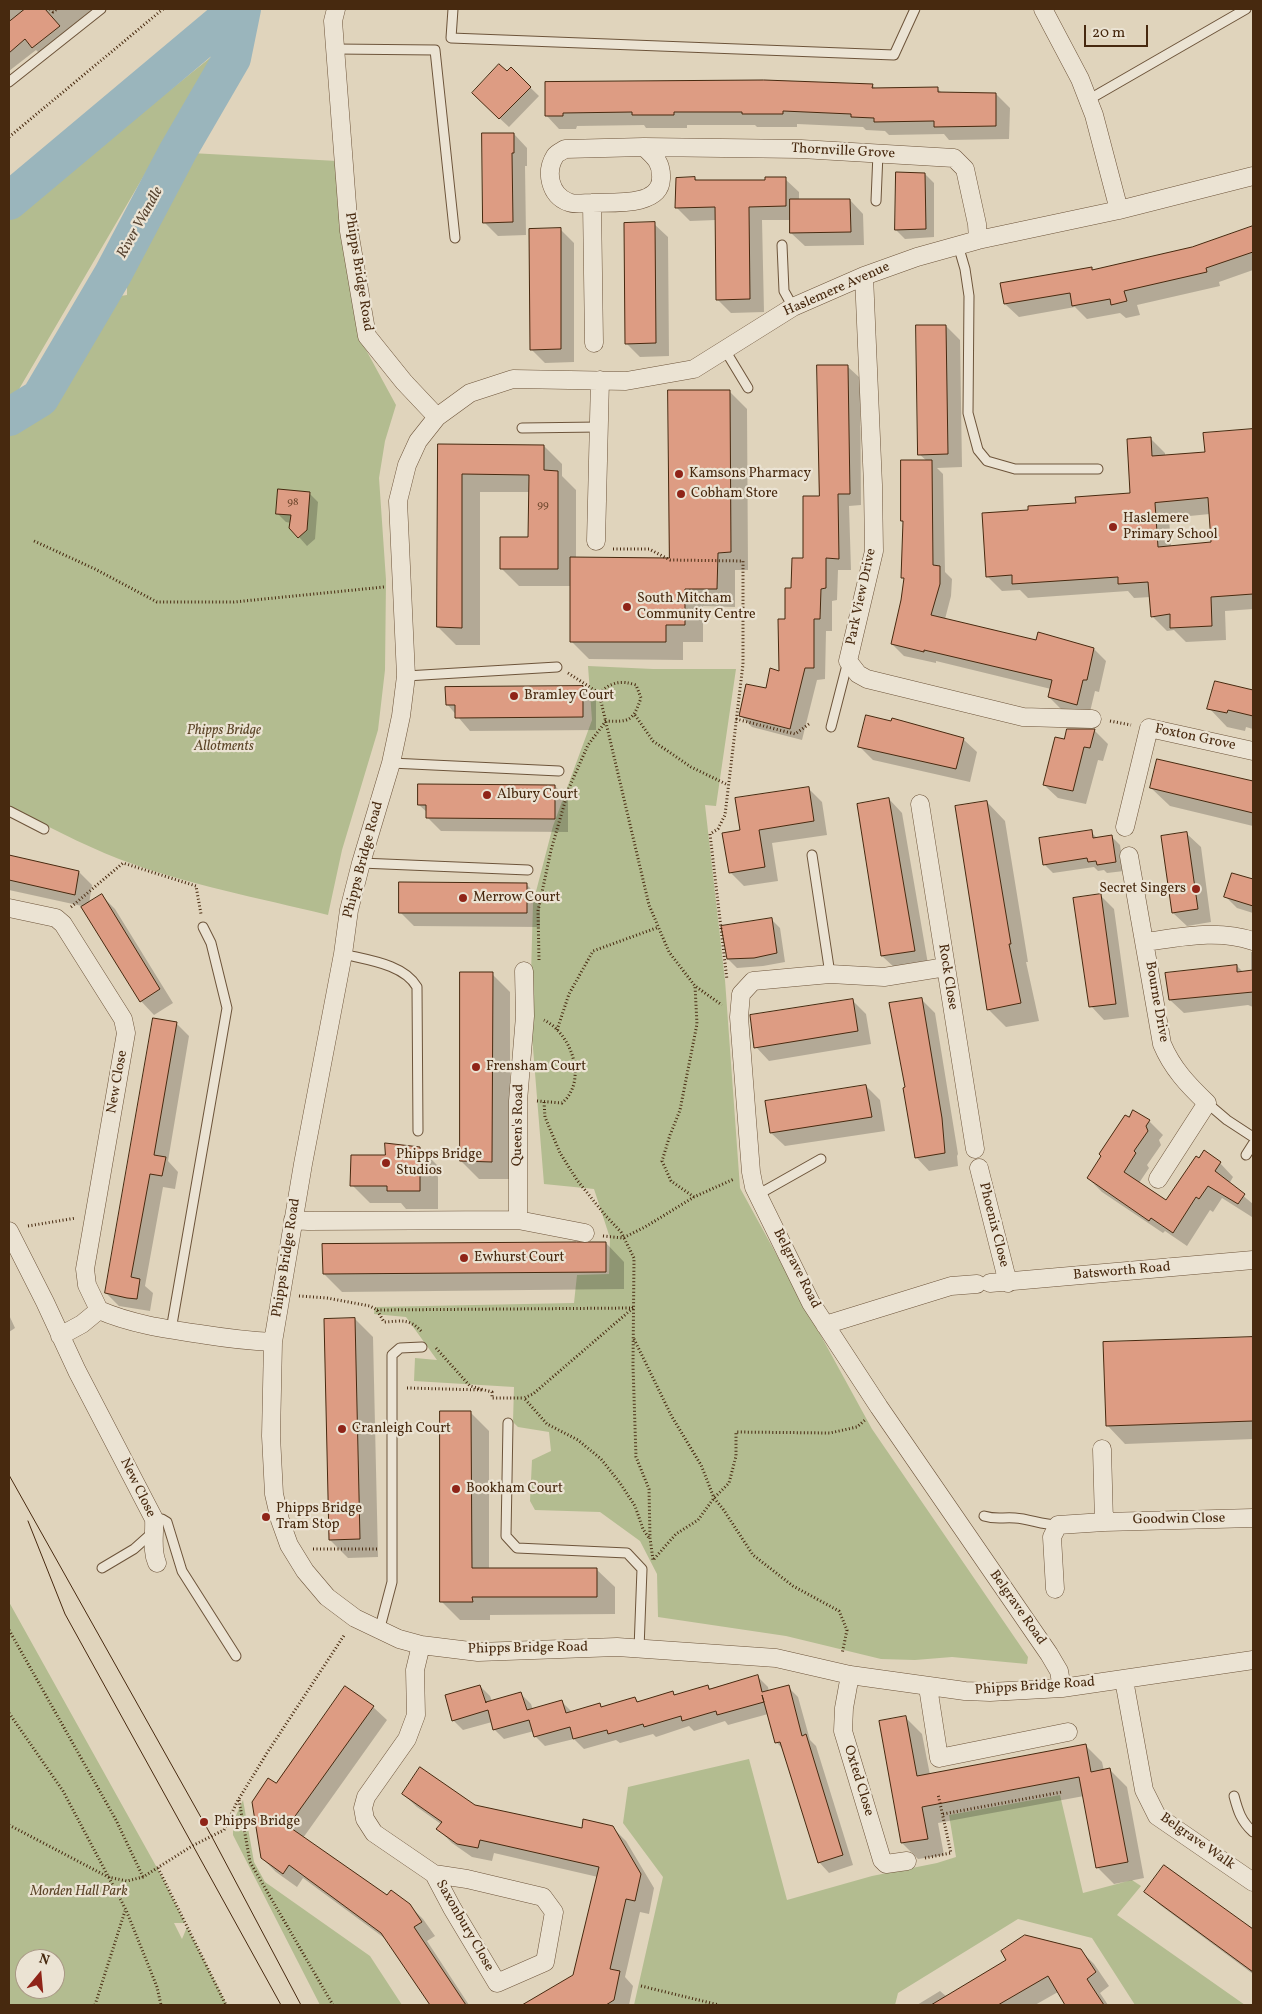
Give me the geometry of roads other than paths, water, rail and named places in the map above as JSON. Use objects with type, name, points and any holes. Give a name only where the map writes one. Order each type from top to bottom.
[{"type":"street","name":"Phipps Bridge Road","points":[[336,9],[334,21],[350,231],[366,336],[404,382],[437,417],[418,441],[407,465],[398,500],[406,676],[401,716],[391,763],[348,910],[343,954],[293,1220],[274,1342],[271,1436],[274,1494],[280,1520],[289,1545],[305,1572],[328,1597],[354,1618],[399,1639],[422,1645],[478,1652],[617,1648],[776,1658],[844,1673],[928,1687],[990,1692],[1062,1688],[1253,1660]]},
{"type":"street","points":[[1043,9],[1080,78],[1094,115],[1118,210]]},
{"type":"street","name":"Thornville Grove","points":[[644,147],[657,159],[662,170],[661,186],[654,195],[645,200],[592,203],[568,202],[553,191],[550,179],[556,156],[564,149],[644,147],[801,149],[954,158],[965,169],[977,224],[978,240]]},
{"type":"street","name":"Haslemere Avenue","points":[[437,417],[470,393],[513,379],[626,381],[694,369],[793,307],[864,276],[917,257],[978,240],[1118,210],[1253,176]]},
{"type":"street","points":[[592,203],[594,343]]},
{"type":"street","name":"Park View Drive","points":[[864,276],[874,551],[848,661],[858,674],[868,679],[1023,717],[1092,719]]},
{"type":"street","points":[[596,542],[600,380]]},
{"type":"street","name":"Foxton Grove","points":[[1125,827],[1149,728],[1253,750]]},
{"type":"street","name":"Rock Close","points":[[920,804],[975,1149]]},
{"type":"street","name":"Bourne Drive","points":[[1129,856],[1162,1044],[1170,1061],[1189,1086],[1207,1103]]},
{"type":"street","name":"New Close","points":[[9,908],[56,918],[61,922],[122,1019],[126,1033],[85,1269],[87,1285],[98,1310]]},
{"type":"street","points":[[1145,942],[1207,934],[1241,936],[1253,940]]},
{"type":"street","points":[[830,974],[884,977],[946,967]]},
{"type":"street","name":"Queen's Road","points":[[518,1220],[518,1101],[531,968]]},
{"type":"street","name":"Belgrave Road","points":[[830,974],[753,981],[741,994],[739,1017],[751,1172],[754,1187],[811,1303],[879,1407],[1049,1654],[1059,1671],[1062,1688]]},
{"type":"street","points":[[1158,1180],[1207,1103]]},
{"type":"street","name":"Phoenix Close","points":[[979,1168],[1008,1282]]},
{"type":"street","points":[[293,1220],[518,1220],[585,1233]]},
{"type":"street","name":"New Close","points":[[9,1231],[154,1525],[153,1553],[157,1563]]},
{"type":"street","name":"Batsworth Road","points":[[825,1325],[950,1286],[1253,1260]]},
{"type":"street","points":[[60,1336],[82,1324],[98,1310],[120,1319],[171,1330],[250,1342],[274,1342]]},
{"type":"street","points":[[1102,1449],[1104,1522]]},
{"type":"street","name":"Goodwin Close","points":[[1058,1525],[1253,1518]]},
{"type":"street","points":[[1055,1589],[1052,1537],[1058,1525]]},
{"type":"street","name":"Saxonbury Close","points":[[422,1645],[415,1670],[416,1715],[407,1739],[366,1797],[364,1808],[366,1819],[374,1833],[434,1874],[467,1879],[543,1897],[554,1912],[545,1962],[498,1983],[452,1908],[434,1874]]},
{"type":"street","name":"Oxted Close","points":[[844,1673],[843,1730],[882,1860],[886,1864],[907,1861]]},
{"type":"street","name":"Belgrave Walk","points":[[1124,1680],[1144,1790],[1157,1816],[1253,1882]]},
{"type":"street","points":[[928,1687],[939,1758],[1068,1732]]},
{"type":"lane","points":[[9,82],[102,9]]},
{"type":"lane","points":[[453,9],[451,38],[894,55],[915,9]]},
{"type":"lane","points":[[1088,100],[1246,9]]},
{"type":"lane","points":[[336,49],[435,50],[455,238]]},
{"type":"lane","points":[[876,201],[878,153]]},
{"type":"lane","points":[[958,245],[965,268],[969,296],[968,413],[978,450],[987,461],[1016,469],[1098,469]]},
{"type":"lane","points":[[782,246],[784,290],[793,307]]},
{"type":"lane","points":[[725,350],[748,388]]},
{"type":"lane","points":[[522,428],[599,428]]},
{"type":"lane","points":[[831,727],[848,661]]},
{"type":"lane","points":[[406,676],[557,667]]},
{"type":"lane","points":[[391,763],[559,771]]},
{"type":"lane","points":[[9,811],[44,829]]},
{"type":"lane","points":[[812,855],[830,974]]},
{"type":"lane","points":[[361,863],[528,870]]},
{"type":"lane","points":[[171,1330],[226,1008],[211,943],[203,927]]},
{"type":"lane","points":[[343,954],[408,975],[417,987],[418,1131]]},
{"type":"lane","points":[[1207,1103],[1227,1120],[1253,1137]]},
{"type":"lane","points":[[1246,1155],[1253,1144]]},
{"type":"lane","points":[[759,1194],[821,1159]]},
{"type":"lane","points":[[379,1631],[392,1582],[392,1354],[400,1348],[422,1347]]},
{"type":"lane","points":[[508,1423],[506,1536],[517,1548],[627,1553],[642,1569],[639,1649]]},
{"type":"lane","points":[[984,1516],[996,1520],[1015,1518],[1043,1525],[1058,1525]]},
{"type":"lane","points":[[102,1568],[134,1550],[154,1525],[162,1519],[167,1522],[182,1571],[236,1656]]},
{"type":"lane","points":[[1234,1796],[1238,1813],[1245,1825],[1253,1832]]},
{"type":"waterway","name":"River Wandle","points":[[9,201],[238,9]]},
{"type":"waterway","name":"River Wandle","points":[[9,417],[40,398],[113,274],[178,151],[232,58],[242,9]]},
{"type":"tram line","points":[[9,1475],[212,1837],[301,2005]]},
{"type":"tram line","points":[[28,1521],[65,1614],[281,2005]]},
{"type":"place","name":"Kamsons Pharmacy","points":[[679,474]]},
{"type":"place","name":"Cobham Store","points":[[681,494]]},
{"type":"place","name":"Haslemere Primary School","points":[[1113,527]]},
{"type":"place","name":"South Mitcham Community Centre","points":[[627,607]]},
{"type":"place","name":"Bramley Court","points":[[514,696]]},
{"type":"place","name":"Albury Court","points":[[487,795]]},
{"type":"place","name":"Secret Singers","points":[[1196,889]]},
{"type":"place","name":"Merrow Court","points":[[463,898]]},
{"type":"place","name":"Frensham Court","points":[[476,1067]]},
{"type":"place","name":"Phipps Bridge Studios","points":[[386,1163]]},
{"type":"place","name":"Ewhurst Court","points":[[464,1258]]},
{"type":"place","name":"Cranleigh Court","points":[[342,1429]]},
{"type":"place","name":"Bookham Court","points":[[456,1489]]},
{"type":"place","name":"Phipps Bridge Tram Stop","points":[[266,1517]]},
{"type":"place","name":"Phipps Bridge","points":[[204,1822]]},
{"type":"park label","name":"Phipps Bridge Allotments","points":[[224,740]]},
{"type":"park label","name":"Morden Hall Park","points":[[79,1892]]}]
